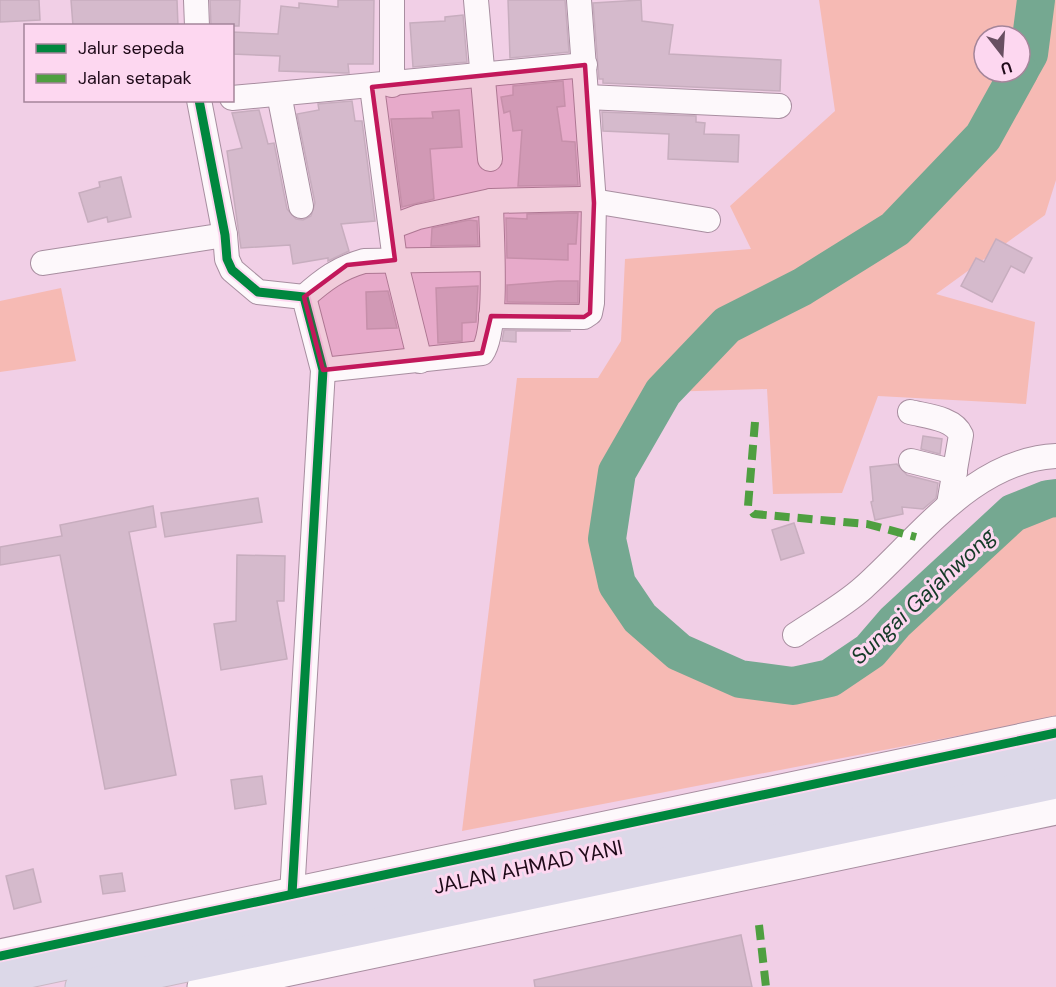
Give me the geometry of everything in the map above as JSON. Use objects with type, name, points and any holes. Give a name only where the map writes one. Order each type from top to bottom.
[{"type":"highway","name":"JALAN AHMAD YANI","points":[[628,860],[1056,754]]},
{"type":"highway","name":"JALAN AHMAD YANI","points":[[82,987],[467,894],[628,860],[1056,782]]},
{"type":"highway","name":"JALAN AHMAD YANI","points":[[0,978],[467,894]]},
{"type":"street","points":[[196,0],[197,24]]},
{"type":"street","points":[[392,0],[382,86],[391,227],[395,260],[420,361]]},
{"type":"street","points":[[476,0],[490,159]]},
{"type":"street","points":[[491,316],[584,317],[590,313],[594,280],[594,203],[579,0]]},
{"type":"street","points":[[234,98],[382,86],[585,65]]},
{"type":"street","points":[[279,94],[301,207]]},
{"type":"street","points":[[587,97],[779,106]]},
{"type":"street","points":[[203,102],[227,259],[241,279],[258,292],[304,297],[327,276],[347,265],[364,261],[491,259]]},
{"type":"street","points":[[391,227],[418,217],[491,201],[581,199],[594,203],[708,220]]},
{"type":"street","points":[[323,370],[482,353],[489,340],[491,316],[491,201]]},
{"type":"street","points":[[43,263],[225,235]]},
{"type":"street","points":[[292,894],[323,370],[304,297]]},
{"type":"street","points":[[910,412],[948,422],[960,431],[949,504]]},
{"type":"street","points":[[795,635],[861,590],[949,504],[1005,467],[1021,460],[1056,456]]},
{"type":"street","points":[[911,461],[955,472]]},
{"type":"street","points":[[204,987],[261,981],[467,894],[628,860],[1056,733]]},
{"type":"street","points":[[628,860],[1056,807]]},
{"type":"street","points":[[0,956],[292,894],[467,894]]},
{"type":"highlighted area","points":[[585,65],[594,203],[590,313],[584,317],[491,316],[482,353],[323,370],[304,297],[347,265],[395,260],[372,87]]},
{"type":"shaded area","points":[[819,0],[1056,0],[1056,180],[1045,215],[936,294],[1035,322],[1026,404],[878,396],[842,493],[773,494],[767,389],[663,392],[607,539],[640,618],[679,652],[830,678],[870,651],[895,622],[967,553],[1056,514],[1056,717],[462,831],[517,378],[598,378],[621,341],[625,259],[751,249],[730,206],[835,111]]},
{"type":"shaded area","points":[[61,288],[76,361],[0,372],[0,301]]},
{"type":"building","points":[[0,0],[39,0],[40,20],[0,22]]},
{"type":"building","points":[[71,0],[177,0],[178,24],[73,24]]},
{"type":"building","points":[[210,0],[240,0],[239,26],[211,24]]},
{"type":"building","points":[[338,0],[374,0],[373,64],[348,64],[349,73],[279,71],[280,56],[234,54],[234,32],[278,34],[281,6],[299,8],[299,3],[338,7]]},
{"type":"building","points":[[508,0],[565,0],[569,52],[510,58]]},
{"type":"building","points":[[641,0],[642,21],[673,25],[669,54],[781,60],[780,91],[603,83],[603,79],[599,79],[593,3]]},
{"type":"building","points":[[463,15],[467,62],[413,67],[410,23],[445,21],[445,17]]},
{"type":"building","points":[[563,81],[565,106],[557,107],[562,141],[575,142],[578,185],[518,186],[522,130],[513,131],[510,111],[504,113],[501,97],[513,95],[513,86]]},
{"type":"building","points":[[352,101],[355,121],[362,121],[375,221],[341,224],[349,251],[328,261],[328,258],[293,264],[290,245],[241,248],[227,151],[242,148],[232,113],[259,110],[268,144],[274,143],[287,209],[296,219],[303,220],[311,216],[315,203],[297,114],[319,110],[318,104]]},
{"type":"building","points":[[459,110],[462,147],[430,149],[434,199],[402,207],[391,119],[433,118],[432,112]]},
{"type":"building","points":[[602,112],[696,116],[696,122],[705,123],[704,134],[739,135],[738,162],[668,159],[669,134],[603,131]]},
{"type":"building","points":[[121,177],[131,217],[108,222],[107,217],[88,222],[79,193],[100,187],[99,182]]},
{"type":"building","points":[[578,213],[576,244],[568,244],[568,260],[507,258],[506,218],[527,219],[527,214]]},
{"type":"building","points":[[469,220],[477,221],[478,245],[431,246],[432,228]]},
{"type":"building","points":[[996,239],[1032,258],[1024,273],[1011,266],[992,302],[961,286],[976,258],[984,262]]},
{"type":"building","points":[[578,281],[578,303],[507,302],[507,285]]},
{"type":"building","points":[[478,286],[476,322],[462,323],[462,341],[438,343],[436,288]]},
{"type":"building","points":[[388,291],[397,328],[367,329],[366,292]]},
{"type":"building","points":[[504,330],[571,331],[516,331],[516,342],[502,341]]},
{"type":"building","points":[[923,436],[942,439],[940,454],[921,449]]},
{"type":"building","points":[[897,464],[907,475],[938,483],[936,498],[923,509],[902,507],[903,514],[875,520],[871,502],[873,501],[870,467]]},
{"type":"building","points":[[258,498],[262,522],[165,537],[161,513]]},
{"type":"building","points":[[153,506],[156,527],[129,532],[176,775],[105,789],[60,555],[0,565],[0,547],[62,536],[60,525]]},
{"type":"building","points":[[794,523],[804,553],[781,560],[772,530]]},
{"type":"building","points":[[237,555],[285,556],[284,601],[277,601],[287,659],[221,670],[214,624],[236,621]]},
{"type":"building","points":[[262,776],[266,804],[235,809],[231,780]]},
{"type":"building","points":[[33,869],[41,902],[14,909],[6,876]]},
{"type":"building","points":[[122,873],[125,891],[103,894],[100,876]]},
{"type":"building","points":[[741,935],[752,987],[535,987],[534,980]]},
{"type":"waterway","name":"Sungai Gajahwong","points":[[1032,31],[1036,0]]},
{"type":"waterway","name":"Sungai Gajahwong","points":[[1012,84],[983,137],[895,229],[802,287],[727,325],[663,392],[617,472],[607,539],[617,584],[640,618],[679,652],[740,679],[793,686],[830,678],[870,651],[895,622],[1013,513],[1056,498]]},
{"type":"marked path","points":[[755,422],[748,506],[754,514],[867,524],[916,537]]},
{"type":"marked path","points":[[759,925],[766,987]]},
{"type":"cycle path","points":[[199,102],[225,235],[227,259],[232,270],[258,292],[304,297],[323,370],[292,894]]},
{"type":"cycle path","points":[[0,956],[1056,733]]}]
